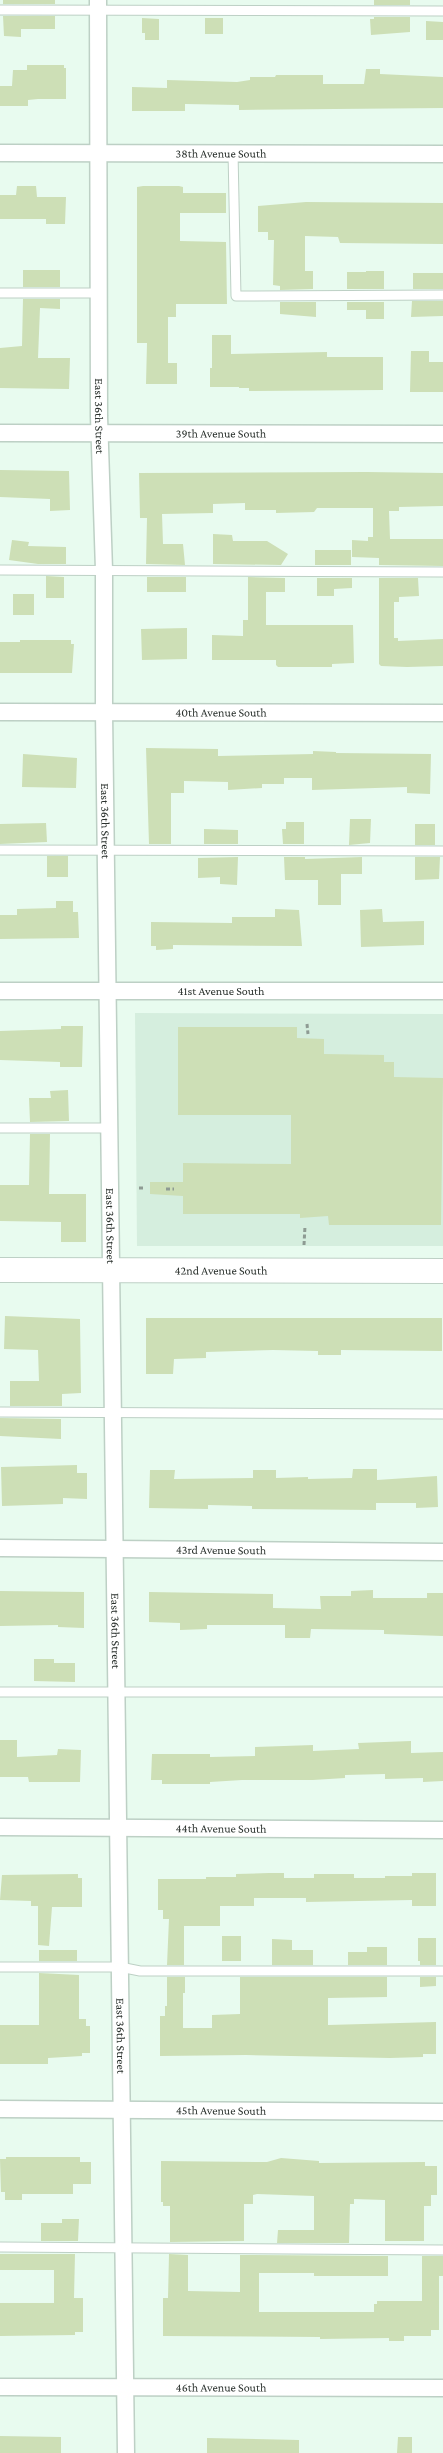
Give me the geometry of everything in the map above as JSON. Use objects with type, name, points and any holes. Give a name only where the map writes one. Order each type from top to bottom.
[{"type":"street","name":"East 36th Street","points":[[98,5],[98,293],[104,570],[104,712],[126,2453]]},
{"type":"street","name":"38th Avenue South","points":[[0,153],[233,152],[443,154]]},
{"type":"street","name":"39th Avenue South","points":[[0,433],[443,434]]},
{"type":"street","name":"40th Avenue South","points":[[0,712],[443,713]]},
{"type":"street","name":"41st Avenue South","points":[[0,991],[443,991]]},
{"type":"street","name":"42nd Avenue South","points":[[0,1270],[443,1271]]},
{"type":"street","name":"43rd Avenue South","points":[[0,1548],[443,1552]]},
{"type":"street","name":"44th Avenue South","points":[[0,1827],[443,1830]]},
{"type":"street","name":"45th Avenue South","points":[[0,2110],[443,2112]]},
{"type":"street","name":"46th Avenue South","points":[[0,2387],[443,2388]]},
{"type":"lane","points":[[0,10],[98,5],[443,11]]},
{"type":"lane","points":[[233,152],[236,296],[443,295]]},
{"type":"lane","points":[[0,293],[98,293]]},
{"type":"lane","points":[[0,570],[443,572]]},
{"type":"lane","points":[[0,850],[443,851]]},
{"type":"lane","points":[[0,1128],[109,1128]]},
{"type":"lane","points":[[0,1412],[443,1414]]},
{"type":"lane","points":[[0,1692],[117,1694],[137,1691],[443,1692]]},
{"type":"lane","points":[[0,1967],[120,1967],[140,1971],[443,1971]]},
{"type":"lane","points":[[0,2247],[443,2250]]},
{"type":"path","points":[[307,1024],[308,1034]]},
{"type":"path","points":[[138,1188],[144,1188]]},
{"type":"path","points":[[166,1189],[174,1189]]},
{"type":"path","points":[[304,1245],[305,1226]]},
{"type":"shaded area","points":[[135,1013],[443,1014],[443,1246],[137,1246]]},
{"type":"building","points":[[3,0],[55,0],[55,4],[3,4]]},
{"type":"building","points":[[374,0],[410,0],[410,5],[374,5]]},
{"type":"building","points":[[3,16],[55,16],[55,29],[21,29],[21,37],[4,36]]},
{"type":"building","points":[[374,17],[410,17],[410,32],[371,35],[370,19],[374,19]]},
{"type":"building","points":[[142,18],[159,19],[159,40],[145,40],[145,33],[142,33]]},
{"type":"building","points":[[205,18],[223,18],[223,34],[205,34]]},
{"type":"building","points":[[426,21],[443,22],[443,40],[426,40]]},
{"type":"building","points":[[27,65],[64,65],[64,68],[66,68],[66,99],[28,100],[28,106],[0,106],[0,86],[12,86],[13,70],[27,70]]},
{"type":"building","points":[[366,69],[380,69],[380,74],[443,77],[443,108],[239,110],[239,105],[185,104],[185,111],[132,111],[132,87],[167,88],[167,80],[237,82],[250,80],[250,77],[323,75],[323,84],[364,84]]},
{"type":"building","points":[[17,186],[36,186],[37,197],[66,197],[65,224],[46,224],[46,219],[0,219],[0,195],[16,195]]},
{"type":"building","points":[[179,186],[183,187],[183,193],[226,193],[226,213],[180,213],[180,241],[226,242],[227,304],[176,304],[176,317],[168,317],[168,363],[177,363],[177,384],[146,384],[147,343],[137,343],[137,187]]},
{"type":"building","points":[[306,202],[443,203],[443,244],[340,243],[338,237],[305,236],[305,271],[313,271],[313,289],[280,290],[280,286],[273,285],[274,240],[268,240],[268,232],[258,232],[258,206]]},
{"type":"building","points":[[23,270],[60,270],[60,287],[23,287]]},
{"type":"building","points":[[384,271],[384,289],[347,289],[347,272]]},
{"type":"building","points":[[413,273],[443,273],[443,289],[413,289]]},
{"type":"building","points":[[23,299],[60,299],[60,309],[40,308],[38,358],[70,358],[69,389],[0,388],[0,348],[22,346]]},
{"type":"building","points":[[412,301],[443,301],[443,316],[411,317]]},
{"type":"building","points":[[280,302],[316,302],[316,317],[280,314]]},
{"type":"building","points":[[347,302],[384,302],[384,319],[366,319],[366,310],[347,310]]},
{"type":"building","points":[[212,335],[231,335],[231,354],[327,352],[327,357],[383,357],[383,390],[249,391],[249,388],[210,387]]},
{"type":"building","points":[[411,351],[429,351],[429,362],[443,362],[443,392],[410,392]]},
{"type":"building","points":[[0,470],[69,471],[70,510],[50,511],[50,499],[0,497]]},
{"type":"building","points":[[139,473],[443,473],[443,506],[399,507],[399,511],[389,511],[390,539],[443,539],[443,566],[379,565],[379,558],[352,557],[352,540],[368,541],[368,537],[373,537],[373,508],[317,508],[314,512],[276,513],[276,510],[245,510],[245,503],[213,504],[213,513],[162,514],[163,544],[183,544],[185,565],[146,564],[147,518],[140,518]]},
{"type":"building","points":[[213,534],[232,535],[233,541],[267,541],[288,554],[281,565],[213,564]]},
{"type":"building","points":[[12,540],[29,542],[28,546],[66,547],[66,564],[38,564],[9,560]]},
{"type":"building","points":[[315,550],[351,550],[351,565],[315,565]]},
{"type":"building","points":[[46,576],[64,577],[64,598],[46,598]]},
{"type":"building","points":[[147,577],[186,577],[186,592],[147,592]]},
{"type":"building","points":[[248,577],[285,578],[285,592],[266,592],[266,625],[353,625],[354,663],[332,664],[332,667],[278,667],[276,660],[212,660],[212,635],[243,636],[243,620],[248,620]]},
{"type":"building","points":[[317,578],[352,578],[352,588],[334,589],[334,596],[317,596]]},
{"type":"building","points":[[379,578],[418,578],[419,596],[399,597],[399,602],[394,602],[394,638],[398,638],[398,641],[443,639],[443,666],[407,667],[381,666],[379,664]]},
{"type":"building","points":[[13,594],[34,594],[34,615],[13,615]]},
{"type":"building","points":[[187,628],[187,659],[142,660],[141,629]]},
{"type":"building","points":[[20,640],[71,640],[71,644],[74,644],[72,673],[0,673],[0,642],[20,642]]},
{"type":"building","points":[[146,748],[218,749],[218,756],[313,754],[313,751],[431,754],[430,794],[407,793],[407,787],[312,790],[312,778],[284,778],[284,784],[262,784],[262,788],[228,790],[228,782],[184,781],[184,793],[171,793],[171,844],[149,844]]},
{"type":"building","points":[[23,754],[77,758],[76,788],[22,787]]},
{"type":"building","points":[[350,819],[371,819],[370,843],[349,845]]},
{"type":"building","points":[[286,822],[304,822],[304,844],[283,844],[282,829],[286,829]]},
{"type":"building","points":[[46,823],[47,842],[0,844],[0,824]]},
{"type":"building","points":[[415,824],[435,824],[435,845],[415,845]]},
{"type":"building","points":[[204,829],[238,830],[238,844],[204,844]]},
{"type":"building","points":[[47,856],[68,856],[68,877],[47,877]]},
{"type":"building","points":[[238,857],[237,885],[220,884],[220,877],[198,878],[198,858]]},
{"type":"building","points":[[284,857],[305,857],[305,859],[362,857],[362,874],[341,874],[341,905],[318,905],[318,880],[285,880]]},
{"type":"building","points":[[415,857],[440,857],[439,879],[415,880]]},
{"type":"building","points":[[56,901],[73,901],[73,912],[78,912],[79,938],[0,939],[0,915],[17,915],[17,909],[56,908]]},
{"type":"building","points":[[275,909],[299,910],[302,946],[173,945],[173,949],[156,950],[156,946],[151,946],[151,922],[232,923],[232,917],[275,917]]},
{"type":"building","points":[[382,909],[383,922],[424,921],[424,945],[361,947],[360,910]]},
{"type":"building","points":[[61,1026],[83,1026],[82,1067],[60,1067],[60,1062],[0,1060],[0,1031],[61,1029]]},
{"type":"building","points":[[178,1027],[297,1027],[297,1038],[324,1039],[324,1054],[384,1055],[384,1062],[394,1062],[394,1077],[443,1078],[441,1225],[329,1225],[328,1216],[300,1218],[300,1214],[183,1214],[183,1196],[150,1194],[150,1182],[183,1182],[183,1163],[291,1164],[291,1115],[178,1115]]},
{"type":"building","points":[[68,1090],[69,1121],[30,1122],[29,1098],[51,1098],[50,1091]]},
{"type":"building","points":[[30,1134],[50,1134],[49,1194],[86,1194],[86,1242],[61,1242],[61,1222],[0,1221],[0,1185],[29,1185]]},
{"type":"building","points":[[5,1316],[80,1319],[81,1393],[62,1394],[62,1406],[10,1406],[10,1381],[39,1381],[38,1350],[4,1349]]},
{"type":"building","points":[[146,1318],[442,1318],[442,1351],[341,1350],[341,1355],[318,1355],[318,1351],[273,1350],[206,1352],[206,1358],[174,1359],[173,1374],[146,1374]]},
{"type":"building","points":[[0,1418],[61,1419],[61,1439],[0,1436]]},
{"type":"building","points":[[77,1465],[77,1473],[87,1473],[87,1499],[63,1498],[63,1504],[2,1506],[1,1467]]},
{"type":"building","points":[[353,1469],[377,1469],[377,1480],[437,1476],[438,1507],[416,1508],[416,1503],[376,1503],[376,1510],[252,1509],[252,1506],[208,1505],[208,1509],[149,1508],[150,1470],[175,1470],[174,1479],[253,1478],[253,1470],[276,1470],[276,1478],[308,1477],[308,1479],[352,1478]]},
{"type":"building","points":[[373,1590],[373,1598],[427,1598],[427,1593],[443,1593],[443,1636],[384,1634],[384,1630],[311,1629],[310,1638],[285,1638],[285,1625],[207,1625],[207,1629],[180,1630],[180,1623],[149,1622],[149,1592],[273,1594],[273,1608],[321,1609],[320,1596],[351,1596],[351,1591]]},
{"type":"building","points":[[0,1591],[84,1592],[84,1628],[58,1627],[58,1625],[0,1626]]},
{"type":"building","points":[[34,1659],[54,1659],[54,1663],[75,1663],[75,1682],[34,1681]]},
{"type":"building","points":[[0,1740],[17,1740],[17,1757],[57,1755],[58,1749],[81,1750],[80,1782],[29,1782],[28,1777],[0,1777]]},
{"type":"building","points":[[411,1741],[411,1753],[443,1752],[443,1781],[423,1782],[423,1778],[385,1779],[385,1774],[345,1775],[345,1778],[313,1780],[242,1780],[210,1782],[210,1784],[162,1784],[162,1780],[151,1780],[152,1754],[210,1754],[210,1757],[255,1756],[255,1747],[313,1745],[313,1751],[359,1749],[358,1743]]},
{"type":"building","points":[[284,1873],[284,1878],[314,1878],[314,1874],[354,1874],[354,1878],[385,1878],[385,1876],[412,1876],[412,1873],[436,1873],[436,1906],[412,1906],[412,1900],[306,1902],[306,1898],[254,1898],[254,1906],[220,1906],[220,1926],[184,1926],[184,1965],[167,1965],[169,1919],[163,1919],[163,1910],[158,1910],[158,1879],[206,1879],[206,1877],[236,1877],[236,1874]]},
{"type":"building","points":[[78,1874],[78,1878],[82,1878],[82,1907],[52,1907],[49,1946],[38,1945],[38,1906],[31,1906],[31,1901],[0,1900],[2,1875]]},
{"type":"building","points":[[222,1936],[241,1936],[241,1961],[222,1961]]},
{"type":"building","points":[[418,1938],[436,1938],[436,1965],[420,1965],[420,1961],[418,1961]]},
{"type":"building","points":[[272,1939],[292,1940],[292,1950],[313,1950],[313,1965],[272,1965]]},
{"type":"building","points":[[367,1947],[387,1947],[387,1965],[348,1965],[348,1952],[367,1952]]},
{"type":"building","points":[[39,1950],[77,1950],[77,1961],[39,1961]]},
{"type":"building","points":[[39,1973],[79,1975],[79,2019],[86,2019],[86,2026],[90,2026],[90,2053],[82,2053],[82,2056],[48,2058],[48,2064],[0,2064],[0,2025],[39,2025]]},
{"type":"building","points":[[167,1977],[185,1977],[183,2028],[212,2028],[212,2015],[240,2014],[240,1977],[387,1977],[387,1997],[328,1998],[328,2025],[436,2022],[436,2054],[423,2054],[423,2057],[390,2058],[246,2055],[160,2056],[160,2016],[165,2016],[165,2006],[167,2006]]},
{"type":"building","points":[[420,1977],[436,1977],[436,1986],[420,1987]]},
{"type":"building","points":[[6,2157],[80,2157],[80,2162],[91,2162],[91,2184],[73,2184],[73,2194],[22,2194],[22,2200],[5,2200],[5,2192],[1,2192],[0,2159],[6,2159]]},
{"type":"building","points":[[281,2158],[319,2161],[319,2163],[425,2162],[425,2166],[437,2166],[437,2195],[431,2195],[431,2206],[424,2206],[424,2241],[385,2241],[385,2200],[354,2199],[354,2204],[350,2204],[349,2243],[277,2243],[278,2230],[314,2230],[314,2196],[257,2194],[253,2195],[253,2204],[244,2204],[244,2241],[170,2242],[170,2206],[163,2206],[163,2202],[161,2202],[161,2161],[267,2162]]},
{"type":"building","points":[[62,2219],[79,2219],[78,2241],[41,2241],[41,2223],[62,2223]]},
{"type":"building","points":[[0,2254],[75,2254],[74,2298],[83,2298],[83,2332],[75,2332],[75,2335],[0,2336],[0,2303],[54,2303],[54,2270],[0,2270]]},
{"type":"building","points":[[169,2254],[188,2255],[188,2291],[240,2292],[240,2255],[388,2256],[388,2276],[314,2276],[314,2273],[259,2273],[259,2312],[374,2312],[374,2304],[377,2304],[377,2301],[422,2301],[422,2256],[443,2256],[443,2276],[439,2276],[439,2330],[431,2330],[431,2336],[404,2336],[404,2341],[389,2341],[389,2338],[320,2339],[320,2337],[163,2336],[163,2298],[168,2298]]},
{"type":"building","points":[[0,2436],[61,2437],[61,2453],[0,2453]]},
{"type":"building","points":[[398,2437],[412,2437],[412,2453],[397,2453]]},
{"type":"building","points":[[207,2438],[299,2440],[299,2453],[207,2453]]}]
